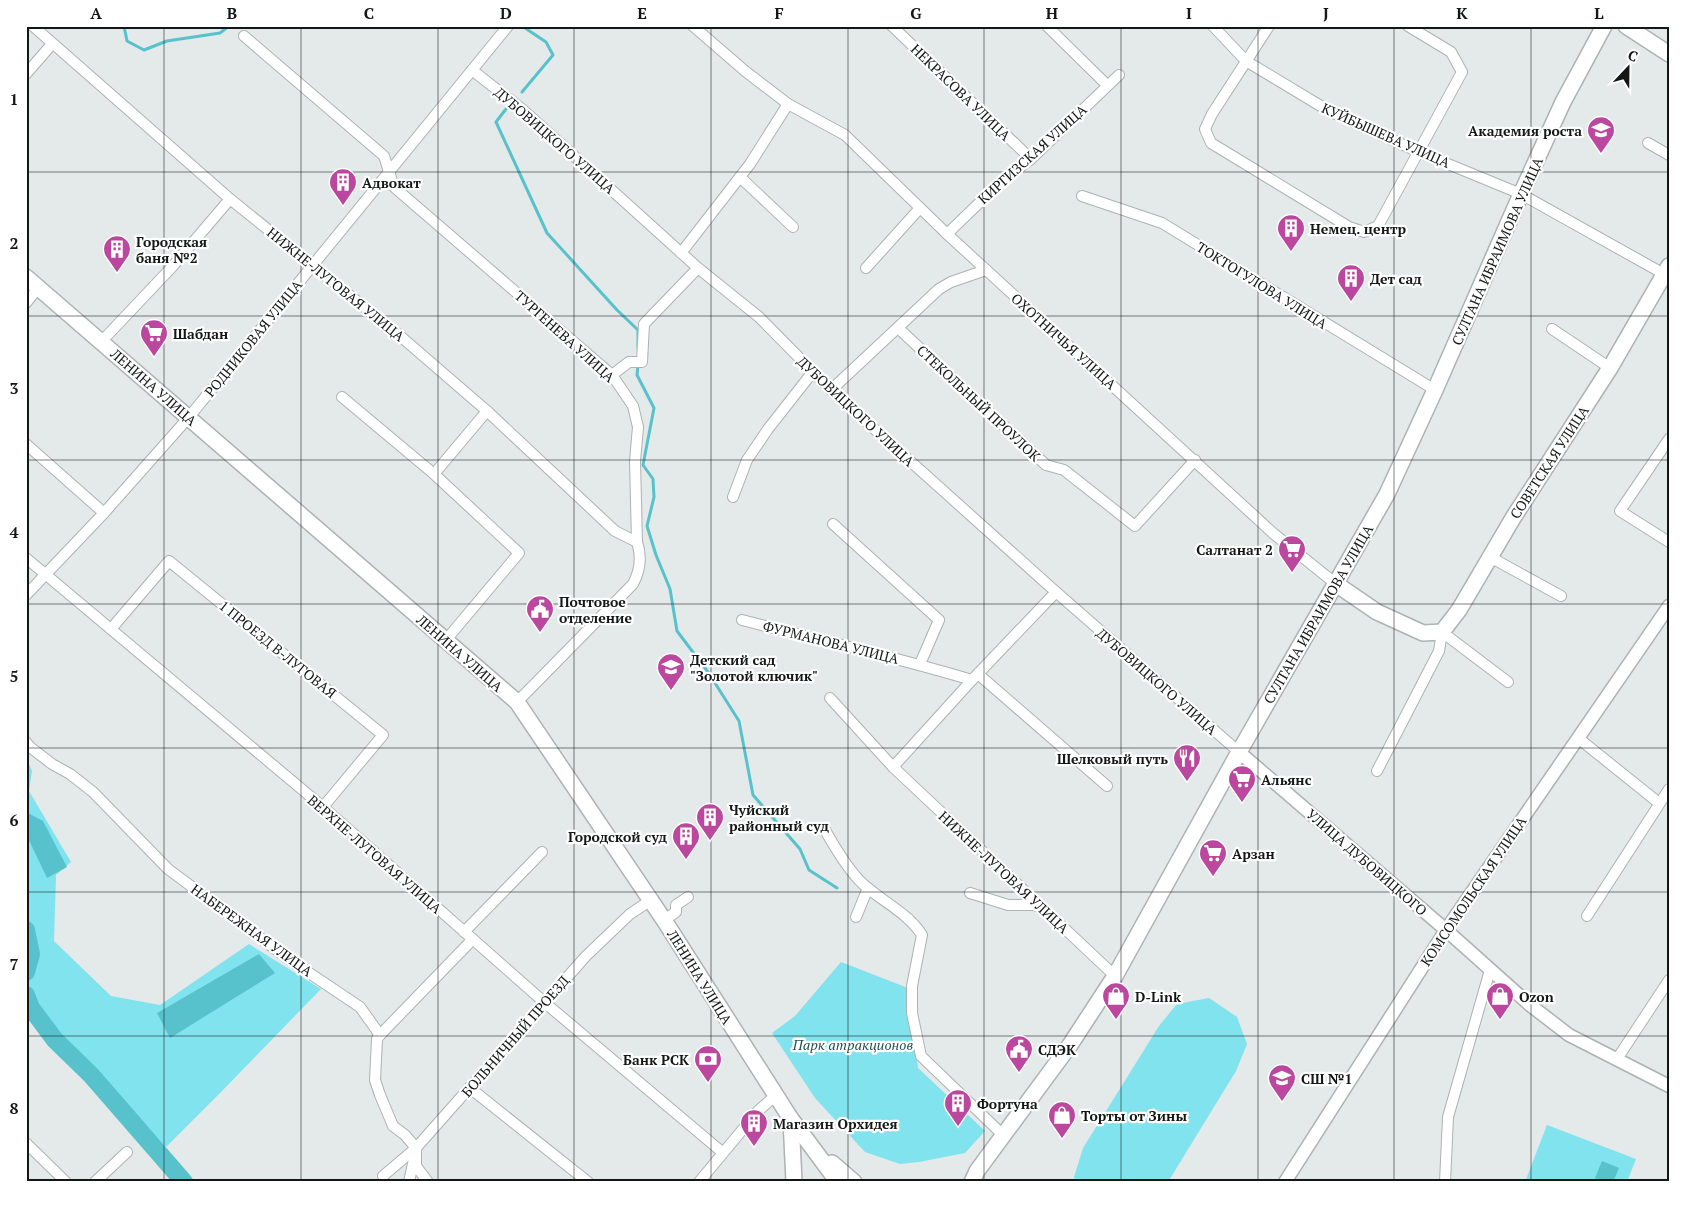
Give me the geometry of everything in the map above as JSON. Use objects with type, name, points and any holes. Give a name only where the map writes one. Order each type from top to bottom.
[{"type":"main road","name":"СУЛТАНА ИБРАИМОВА УЛИЦА","points":[[974,1176],[1070,1045],[1115,976],[1239,752],[1387,494],[1563,102],[1604,26]]},
{"type":"main road","points":[[1626,26],[1669,54]]},
{"type":"main road","name":"СОВЕТСКАЯ УЛИЦА","points":[[1442,632],[1459,610],[1536,482],[1610,368],[1666,270]]},
{"type":"main road","name":"ЛЕНИНА УЛИЦА","points":[[26,277],[517,702],[651,900],[804,1138]]},
{"type":"main road","points":[[1336,584],[1377,612],[1422,633],[1442,632]]},
{"type":"main road","points":[[791,1119],[794,1182]]},
{"type":"main road","points":[[804,1138],[837,1182]]},
{"type":"main road","points":[[804,1138],[854,1182]]},
{"type":"main road","points":[[959,1182],[974,1176]]},
{"type":"main road","points":[[823,1182],[837,1182]]},
{"type":"street","name":"НИЖНЕ-ЛУГОВАЯ УЛИЦА","points":[[33,26],[230,199],[399,335],[487,411],[615,531],[637,542]]},
{"type":"street","name":"РОДНИКОВАЯ УЛИЦА","points":[[26,596],[104,513],[189,417],[508,26]]},
{"type":"street","name":"ОХОТНИЧЬЯ УЛИЦА","points":[[693,26],[745,71],[788,104],[845,135],[947,234],[1274,534],[1336,584]]},
{"type":"street","name":"НЕКРАСОВА УЛИЦА","points":[[892,26],[1031,159]]},
{"type":"street","points":[[1047,26],[1107,85]]},
{"type":"street","name":"КУЙБЫШЕВА УЛИЦА","points":[[1213,26],[1246,61],[1329,111],[1419,152],[1521,194],[1666,270]]},
{"type":"street","points":[[1269,26],[1212,114],[1205,129],[1211,143],[1349,227],[1364,232],[1378,226],[1462,72],[1451,52],[1408,26]]},
{"type":"street","name":"ТУРГЕНЕВА УЛИЦА","points":[[244,36],[384,156],[394,187],[612,375],[633,406],[638,427],[635,461],[637,542],[640,551],[638,574],[632,584],[517,702]]},
{"type":"street","points":[[26,74],[52,44]]},
{"type":"street","name":"ДУБОВИЦКОГО УЛИЦА","points":[[472,70],[523,110],[698,268],[759,318],[830,390],[1239,752]]},
{"type":"street","name":"КИРГИЗСКАЯ УЛИЦА","points":[[947,234],[1005,178],[1031,159],[1119,75]]},
{"type":"street","points":[[681,253],[750,164],[788,104]]},
{"type":"street","points":[[1648,143],[1669,155]]},
{"type":"street","points":[[740,177],[793,227]]},
{"type":"street","name":"ТОКТОГУЛОВА УЛИЦА","points":[[1082,196],[1162,223],[1435,390]]},
{"type":"street","points":[[101,342],[172,267],[230,199]]},
{"type":"street","points":[[866,268],[920,208]]},
{"type":"street","points":[[612,375],[629,362],[642,362],[644,324],[698,268]]},
{"type":"street","points":[[830,390],[939,289],[951,282],[986,270]]},
{"type":"street","points":[[26,303],[38,288]]},
{"type":"street","name":"СТЕКОЛЬНЫЙ ПРОУЛОК","points":[[898,328],[1046,465],[1064,470],[1135,526],[1195,460]]},
{"type":"street","points":[[1552,329],[1610,368]]},
{"type":"street","points":[[733,497],[747,460],[768,429],[812,373]]},
{"type":"street","points":[[342,397],[434,474],[519,553],[446,640]]},
{"type":"street","points":[[434,474],[487,411]]},
{"type":"street","points":[[1669,439],[1620,510],[1669,542]]},
{"type":"street","points":[[26,444],[104,513]]},
{"type":"street","points":[[833,524],[939,620],[920,664]]},
{"type":"street","points":[[1490,557],[1561,596]]},
{"type":"street","name":"ВЕРХНЕ-ЛУГОВАЯ УЛИЦА","points":[[26,558],[323,807],[544,1002],[722,1152]]},
{"type":"street","name":"1 ПРОЕЗД В-ЛУГОВАЯ","points":[[111,629],[170,561],[383,735],[323,807]]},
{"type":"street","points":[[893,767],[1056,592]]},
{"type":"street","name":"КОМСОМОЛЬСКАЯ УЛИЦА","points":[[1285,1182],[1446,930],[1669,606]]},
{"type":"street","name":"ФУРМАНОВА УЛИЦА","points":[[742,620],[833,644],[975,677],[1107,786]]},
{"type":"street","points":[[1442,632],[1508,682]]},
{"type":"street","name":"СОВЕТСКАЯ УЛИЦА","points":[[1377,771],[1439,651],[1442,632]]},
{"type":"street","name":"НИЖНЕ-ЛУГОВАЯ УЛИЦА","points":[[830,698],[893,767],[1115,976]]},
{"type":"street","points":[[1578,738],[1659,803]]},
{"type":"street","name":"НАБЕРЕЖНАЯ УЛИЦА","points":[[26,742],[52,764],[70,774],[93,792],[168,869],[279,952],[360,1007],[380,1035]]},
{"type":"street","name":"УЛИЦА ДУБОВИЦКОГО","points":[[1239,752],[1530,1005],[1569,1036],[1669,1086]]},
{"type":"street","points":[[1588,916],[1669,789]]},
{"type":"street","points":[[825,830],[862,883],[915,924],[922,935],[912,986],[912,1013],[921,1056],[1004,1136]]},
{"type":"street","points":[[464,932],[542,852]]},
{"type":"street","points":[[856,917],[868,888]]},
{"type":"street","points":[[970,893],[1008,905],[1034,905],[1044,910]]},
{"type":"street","points":[[664,920],[676,912],[676,905],[688,897]]},
{"type":"street","name":"БОЛЬНИЧНЫЙ ПРОЕЗД","points":[[384,1176],[416,1148],[586,956],[630,914],[651,900]]},
{"type":"street","points":[[428,1182],[416,1166],[416,1148],[405,1135],[393,1126],[375,1080],[377,1039],[473,940]]},
{"type":"street","points":[[1445,1182],[1448,1117],[1490,970]]},
{"type":"street","points":[[1617,1059],[1669,980]]},
{"type":"street","points":[[470,1088],[575,1178],[588,1182]]},
{"type":"street","points":[[700,1182],[722,1152],[758,1111],[776,1095]]},
{"type":"street","points":[[26,1143],[66,1182]]},
{"type":"street","points":[[409,1182],[416,1148]]},
{"type":"street","points":[[95,1182],[127,1152]]},
{"type":"green space","points":[[26,757],[32,771],[29,791],[71,862],[56,875],[54,941],[111,996],[160,1005],[249,944],[321,989],[166,1147],[26,1010]]},
{"type":"green space","name":"Парк атракционов","points":[[841,962],[908,988],[918,1068],[985,1131],[965,1153],[900,1164],[865,1152],[815,1098],[772,1033],[795,1016]]},
{"type":"green space","points":[[1209,998],[1237,1017],[1247,1044],[1236,1071],[1168,1182],[1076,1182],[1074,1177],[1083,1148],[1159,1026],[1177,1004]]},
{"type":"green space","points":[[1547,1125],[1636,1159],[1627,1182],[1525,1182]]},
{"type":"shaded area","points":[[26,812],[43,821],[67,867],[47,878],[26,834]]},
{"type":"shaded area","points":[[259,954],[275,973],[170,1038],[157,1013]]},
{"type":"shaded area","points":[[1602,1161],[1619,1168],[1613,1182],[1605,1182],[1595,1178]]},
{"type":"waterway","points":[[124,26],[127,41],[144,50],[167,41],[220,33],[229,26]]},
{"type":"waterway","points":[[522,26],[546,42],[553,55],[522,92]]},
{"type":"waterway","points":[[506,109],[496,122],[547,233],[617,310],[638,330],[638,348]]},
{"type":"waterway","points":[[638,365],[637,375],[654,408],[643,465],[653,479],[654,497],[647,526],[670,589],[677,631],[708,672],[739,721],[753,795],[800,849],[809,870],[837,888]]},
{"type":"waterway","points":[[26,930],[31,954],[26,972]]},
{"type":"waterway","points":[[26,995],[31,1008],[55,1040],[91,1075],[184,1182]]},
{"type":"place","name":"Академия роста","points":[[1601,154]]},
{"type":"place","name":"Адвокат","points":[[343,206]]},
{"type":"place","name":"Немец. центр","points":[[1291,252]]},
{"type":"place","name":"Городская баня №2","points":[[117,273]]},
{"type":"place","name":"Дет сад","points":[[1351,302]]},
{"type":"place","name":"Шабдан","points":[[154,357]]},
{"type":"place","name":"Салтанат 2","points":[[1292,573]]},
{"type":"place","name":"Почтовое отделение","points":[[540,633]]},
{"type":"place","name":"Детский сад \"Золотой ключик\"","points":[[671,691]]},
{"type":"place","name":"Шелковый путь","points":[[1187,782]]},
{"type":"place","name":"Альянс","points":[[1242,803]]},
{"type":"place","name":"Чуйский районный суд","points":[[710,841]]},
{"type":"place","name":"Городской суд","points":[[686,860]]},
{"type":"place","name":"Арзан","points":[[1213,877]]},
{"type":"place","name":"D-Link","points":[[1116,1020]]},
{"type":"place","name":"Ozon","points":[[1500,1020]]},
{"type":"place","name":"СДЭК","points":[[1019,1073]]},
{"type":"place","name":"Банк РСК","points":[[708,1083]]},
{"type":"place","name":"СШ №1","points":[[1282,1102]]},
{"type":"place","name":"Фортуна","points":[[958,1127]]},
{"type":"place","name":"Торты от Зины","points":[[1062,1139]]},
{"type":"place","name":"Магазин Орхидея","points":[[754,1147]]}]
